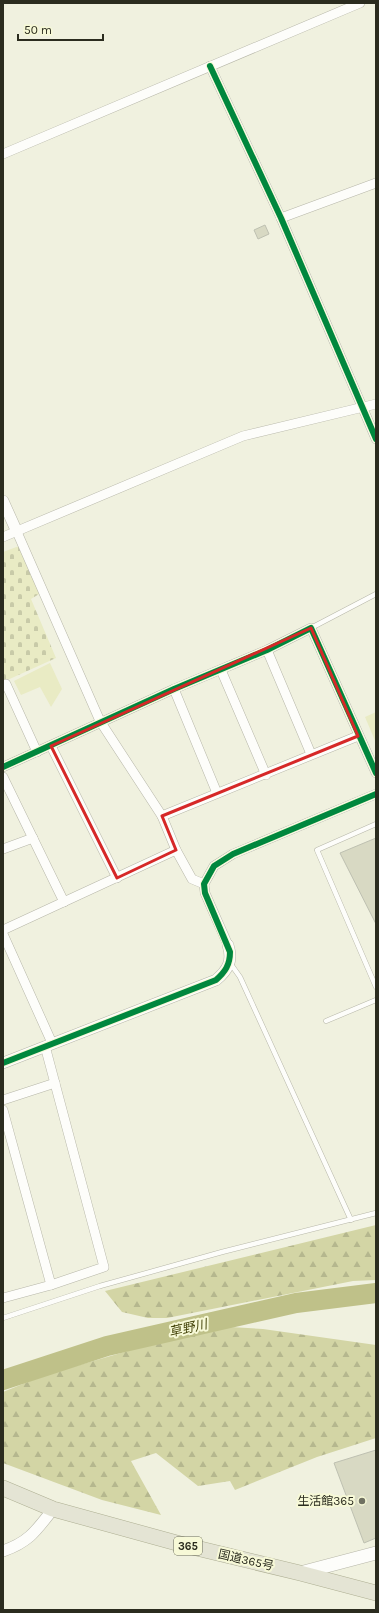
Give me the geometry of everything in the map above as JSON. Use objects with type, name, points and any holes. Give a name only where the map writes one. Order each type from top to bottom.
[{"type":"highway","name":"国道365号","points":[[3,1488],[53,1509],[184,1545],[300,1572],[376,1593]]},
{"type":"main road","points":[[300,1572],[376,1553]]},
{"type":"street","points":[[3,154],[360,3]]},
{"type":"street","points":[[210,66],[281,218],[376,439]]},
{"type":"street","points":[[281,218],[376,183]]},
{"type":"street","points":[[3,537],[243,436],[362,406],[376,404]]},
{"type":"street","points":[[3,501],[100,721],[162,816],[176,850],[192,879],[204,884]]},
{"type":"street","points":[[3,767],[51,746],[100,721],[268,650],[311,628],[358,736],[376,773]]},
{"type":"street","points":[[268,650],[311,754]]},
{"type":"street","points":[[221,670],[266,775]]},
{"type":"street","points":[[6,684],[37,752]]},
{"type":"street","points":[[174,689],[217,793]]},
{"type":"street","points":[[162,816],[217,793],[266,775],[311,754],[358,736]]},
{"type":"street","points":[[51,746],[116,878]]},
{"type":"street","points":[[3,777],[64,902]]},
{"type":"street","points":[[3,1063],[48,1044],[216,980],[224,973],[230,962],[228,945],[205,893],[204,884],[214,866],[233,854],[376,794]]},
{"type":"street","points":[[3,850],[33,838]]},
{"type":"street","points":[[3,930],[176,850]]},
{"type":"street","points":[[3,934],[48,1044],[55,1083],[104,1267],[51,1285],[3,1298]]},
{"type":"street","points":[[3,1100],[55,1083]]},
{"type":"street","points":[[3,1110],[51,1285]]},
{"type":"street","points":[[3,1552],[20,1545],[29,1538],[53,1509]]},
{"type":"lane","points":[[311,628],[376,594]]},
{"type":"lane","points":[[376,824],[317,850],[376,987]]},
{"type":"lane","points":[[230,962],[240,977],[351,1220]]},
{"type":"lane","points":[[326,1021],[376,1000]]},
{"type":"lane","points":[[3,1318],[100,1286],[214,1254],[376,1213]]},
{"type":"highlighted area","points":[[311,628],[358,736],[162,816],[176,850],[117,878],[51,746]]},
{"type":"green space","points":[[19,546],[44,591],[31,599],[56,658],[3,682],[3,552]]},
{"type":"green space","points":[[50,663],[62,689],[51,707],[40,687],[21,695],[14,681]]},
{"type":"green space","points":[[376,712],[376,743],[365,717]]},
{"type":"green space","points":[[376,1225],[376,1280],[353,1281],[167,1318],[148,1318],[122,1312],[105,1291]]},
{"type":"green space","points":[[214,1326],[263,1329],[376,1345],[376,1438],[317,1457],[235,1490],[230,1481],[198,1486],[156,1453],[131,1461],[161,1515],[102,1500],[3,1463],[3,1392],[45,1375]]},
{"type":"building","points":[[265,225],[269,234],[258,239],[254,230]]},
{"type":"building","points":[[376,838],[376,924],[340,853]]},
{"type":"building","name":"生活館365","points":[[376,1450],[376,1538],[364,1543],[334,1463]]},
{"type":"waterway","name":"草野川","points":[[3,1380],[107,1346],[296,1303],[376,1293]]},
{"type":"cycle path","points":[[210,66],[281,218],[376,439]]},
{"type":"cycle path","points":[[3,767],[174,689],[267,650],[311,628],[376,773]]},
{"type":"cycle path","points":[[3,1063],[216,980],[226,968],[229,961],[230,952],[205,893],[204,884],[214,866],[233,854],[376,794]]},
{"type":"place","name":"生活館365","points":[[362,1501]]}]
